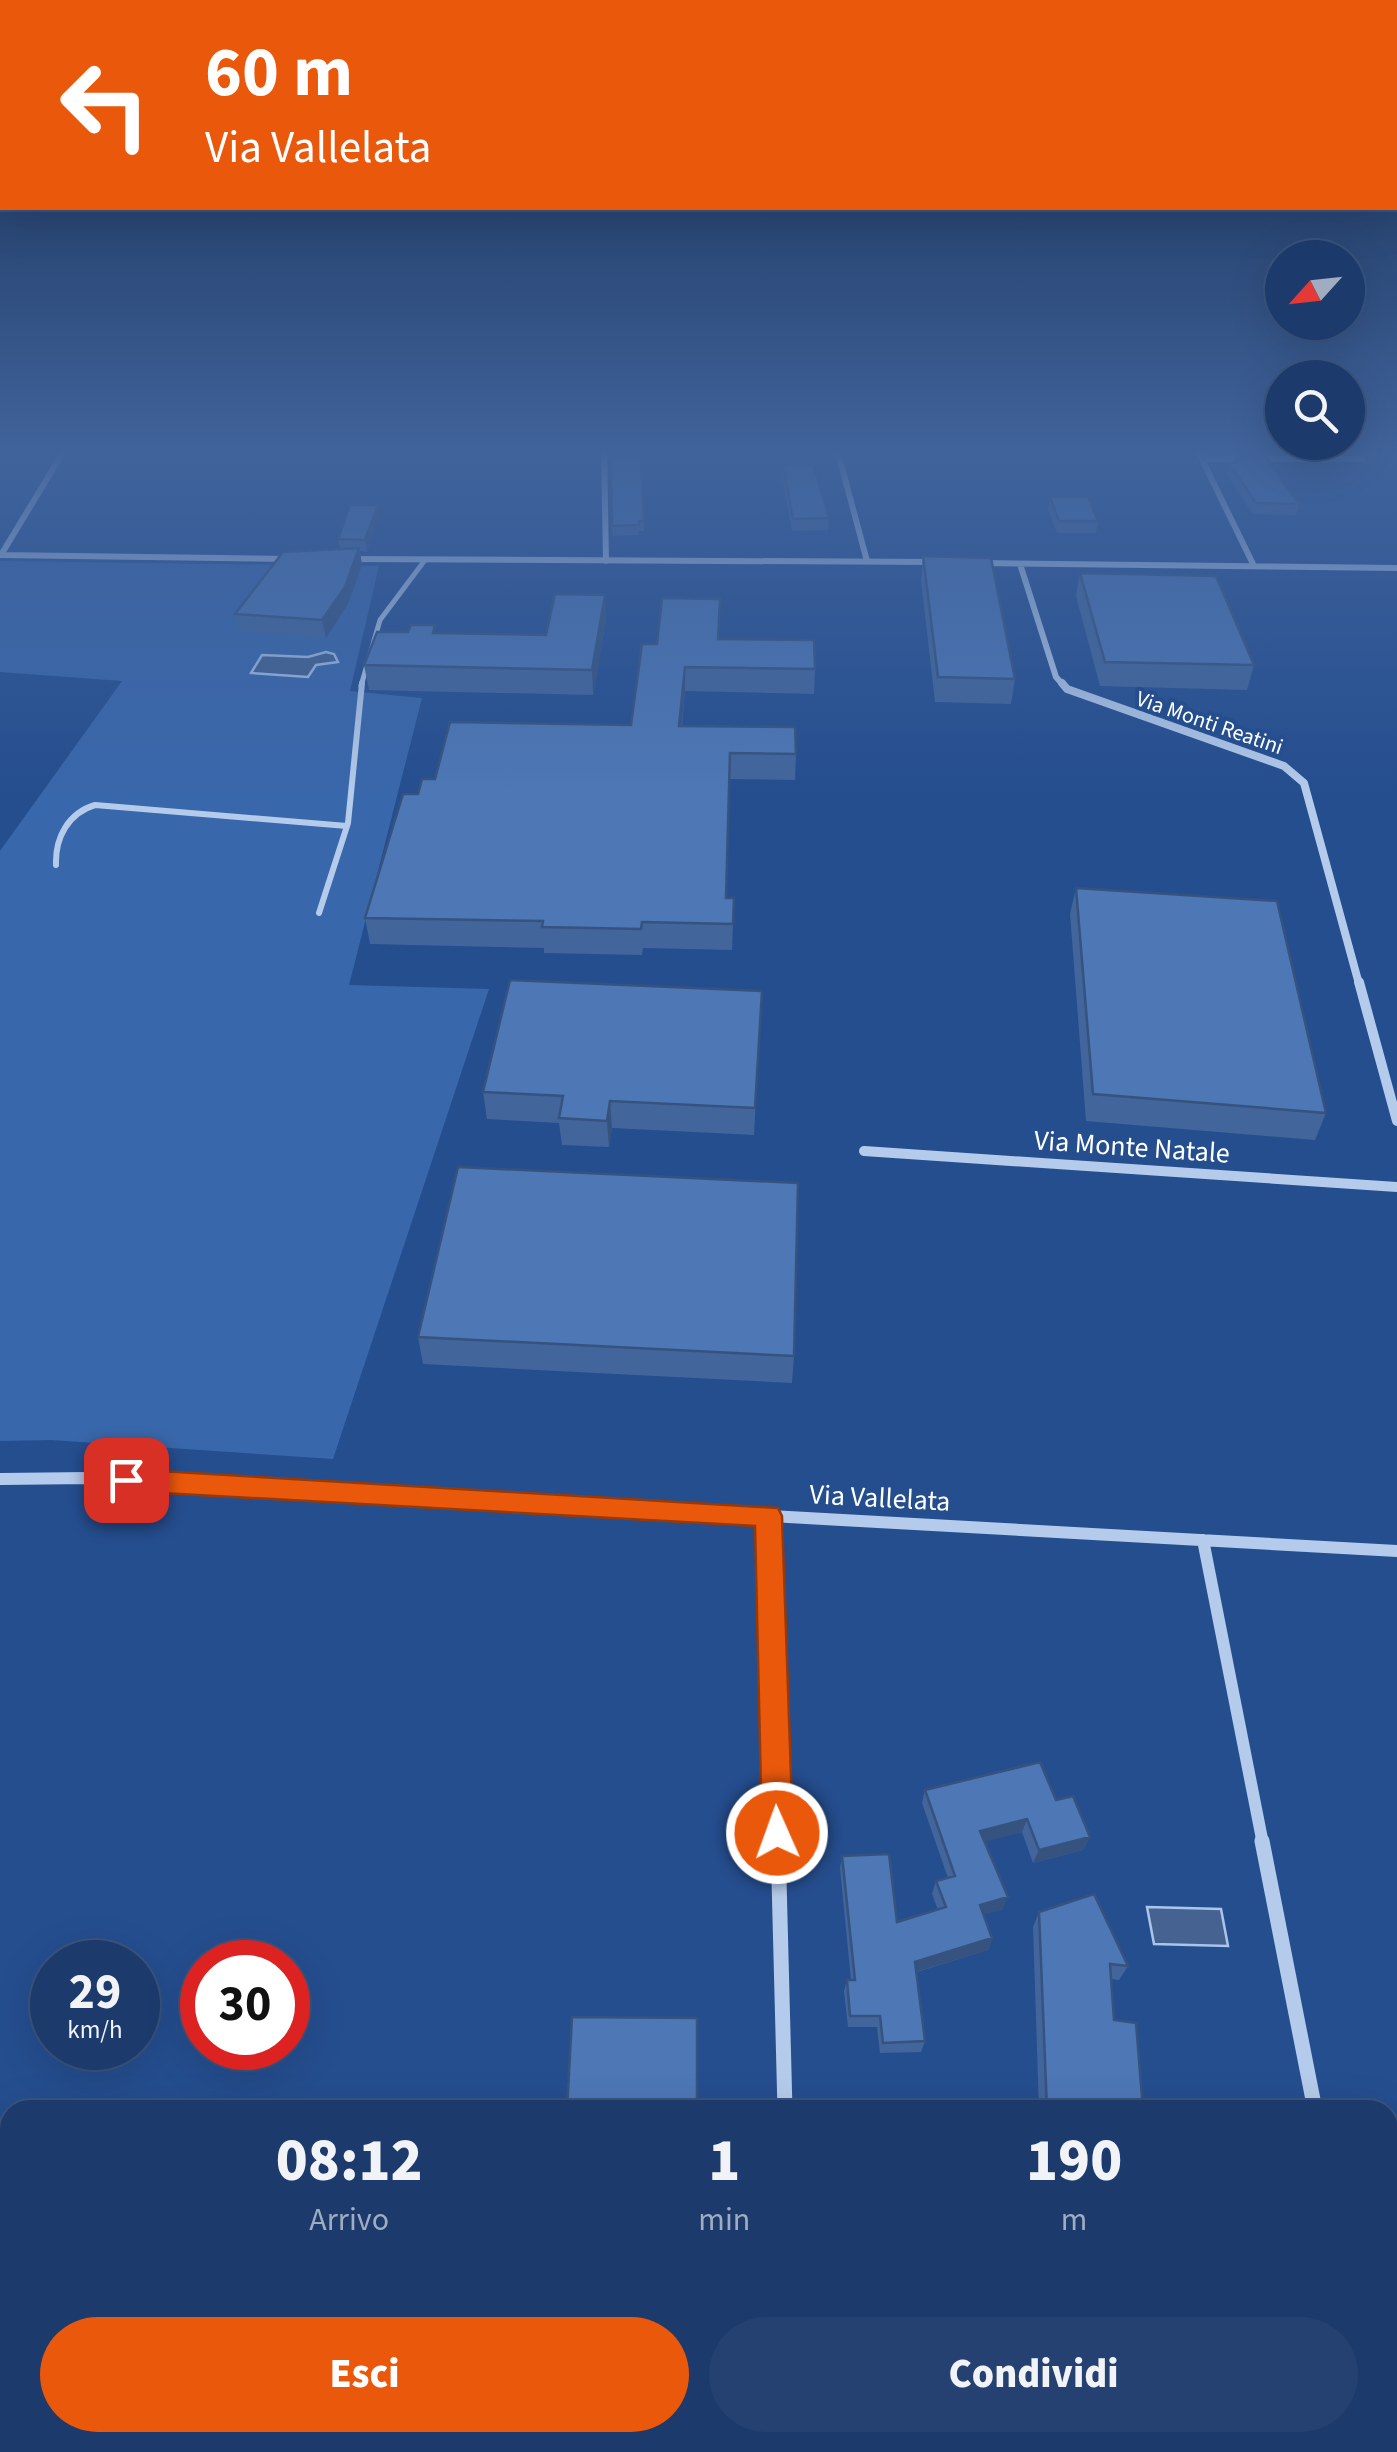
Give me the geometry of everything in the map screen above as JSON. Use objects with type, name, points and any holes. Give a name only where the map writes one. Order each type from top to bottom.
[{"type":"street","points":[[987,563],[1397,568]]},
{"type":"street","name":"Via Monti Reatini","points":[[1020,564],[1061,684],[1086,698],[1284,766],[1304,783],[1397,1121]]},
{"type":"street","name":"Via Monte Natale","points":[[864,1150],[1397,1187]]},
{"type":"street","name":"Via Vallelata","points":[[0,1479],[88,1478],[1397,1551]]},
{"type":"street","points":[[768,1516],[784,2100]]},
{"type":"street","points":[[1203,1540],[1313,2100]]},
{"type":"lane","points":[[320,913],[347,826],[358,700],[375,630],[413,583],[423,563]]},
{"type":"lane","points":[[56,866],[58,840],[78,812],[95,805],[347,826]]},
{"type":"shaded area","points":[[0,563],[379,566],[350,691],[422,698],[349,985],[489,989],[333,1459],[51,1440],[0,1441],[0,851],[122,681],[0,672]]},
{"type":"shaded area","points":[[334,654],[338,662],[316,665],[308,677],[251,673],[262,655],[308,657]]},
{"type":"shaded area","points":[[1147,1907],[1221,1909],[1228,1946],[1154,1944]]},
{"type":"building","points":[[274,563],[353,563],[345,587],[322,620],[235,614]]},
{"type":"building","points":[[924,563],[992,563],[1015,679],[938,677]]},
{"type":"building","points":[[1080,573],[1216,576],[1254,665],[1105,662]]},
{"type":"building","points":[[555,594],[605,595],[592,670],[364,665],[377,632],[408,632],[411,625],[435,625],[433,633],[546,635]]},
{"type":"building","points":[[662,598],[720,599],[718,639],[814,640],[815,669],[685,667],[679,726],[795,727],[796,754],[730,753],[726,898],[734,898],[733,924],[642,922],[641,929],[542,927],[543,921],[365,918],[403,794],[418,794],[422,779],[435,779],[450,722],[631,725],[642,644],[657,644]]},
{"type":"building","points":[[1076,888],[1277,901],[1326,1113],[1093,1094]]},
{"type":"building","points":[[510,980],[762,991],[755,1108],[610,1101],[607,1121],[559,1118],[563,1096],[483,1092]]},
{"type":"building","points":[[458,1167],[798,1183],[794,1356],[418,1337]]},
{"type":"building","points":[[1040,1762],[1056,1800],[1073,1796],[1090,1837],[1039,1850],[1027,1819],[980,1831],[1008,1897],[980,1905],[992,1938],[915,1962],[925,2041],[883,2043],[880,2016],[850,2016],[847,1980],[855,1980],[842,1856],[889,1854],[897,1922],[946,1907],[936,1881],[955,1876],[925,1790]]},
{"type":"building","points":[[1094,1894],[1128,1966],[1110,1964],[1114,2020],[1136,2023],[1142,2100],[1047,2100],[1039,1912]]},
{"type":"building","points":[[572,2017],[697,2018],[697,2100],[568,2100]]},
{"type":"route","points":[[126,1480],[768,1516],[777,1833]]}]
